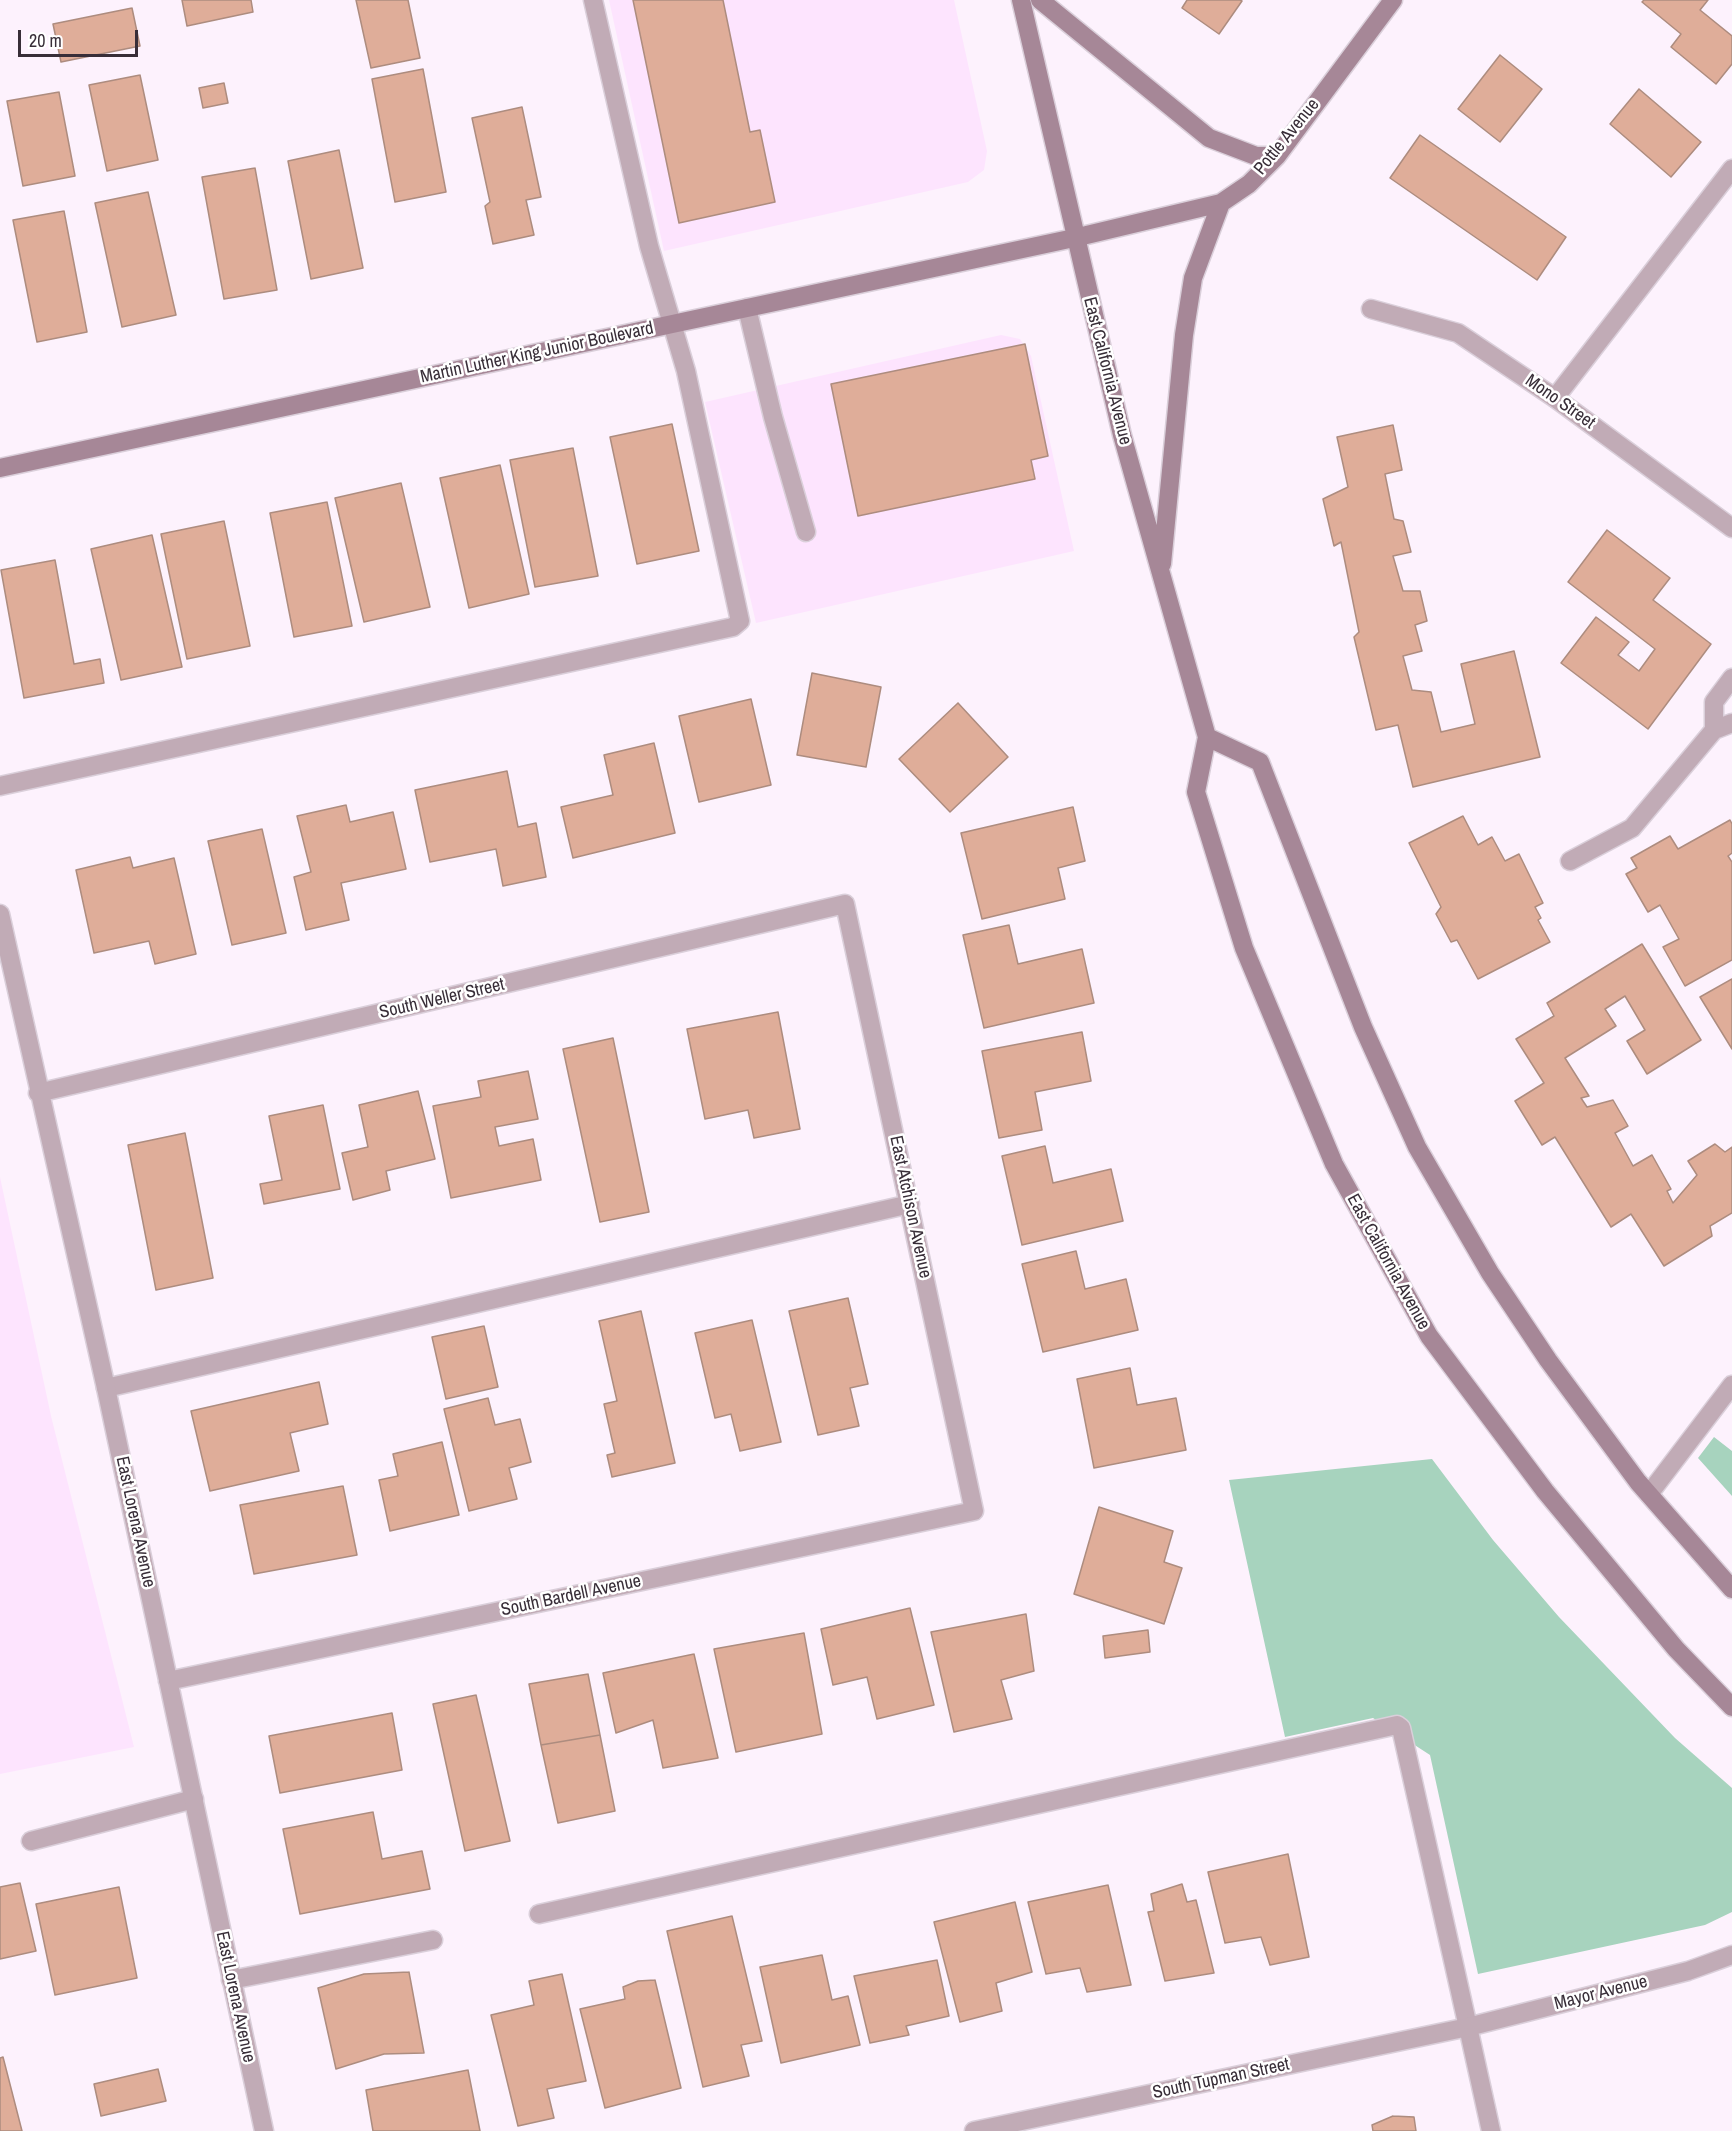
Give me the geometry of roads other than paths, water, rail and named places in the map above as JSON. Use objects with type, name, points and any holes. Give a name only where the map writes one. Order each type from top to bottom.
[{"type":"main road","name":"East California Avenue","points":[[1021,0],[1074,238],[1122,435],[1207,737],[1196,792],[1244,948],[1334,1164],[1429,1336],[1545,1491],[1676,1649],[1732,1707]]},
{"type":"main road","points":[[1040,0],[1209,138],[1256,156],[1277,156]]},
{"type":"main road","name":"Pottle Avenue","points":[[1074,238],[1221,203],[1249,184],[1277,156],[1393,0]]},
{"type":"main road","points":[[1161,575],[1184,335],[1193,278],[1221,203]]},
{"type":"main road","name":"Martin Luther King Junior Boulevard","points":[[0,468],[1074,238]]},
{"type":"main road","points":[[1207,737],[1260,762],[1363,1027],[1417,1147],[1490,1273],[1548,1360],[1649,1494],[1732,1589]]},
{"type":"street","points":[[0,786],[737,624],[740,614],[686,371],[649,246],[593,0]]},
{"type":"street","points":[[1555,398],[1732,169]]},
{"type":"street","points":[[747,308],[773,417],[806,532]]},
{"type":"street","name":"Mono Street","points":[[1371,309],[1458,333],[1555,398],[1732,528]]},
{"type":"street","points":[[1714,730],[1714,702],[1732,678]]},
{"type":"street","points":[[1570,861],[1632,828],[1714,730],[1732,723]]},
{"type":"street","name":"South Weller Street","points":[[38,1093],[846,904]]},
{"type":"street","name":"East Atchison Avenue","points":[[846,904],[974,1511]]},
{"type":"street","name":"East Lorena Avenue","points":[[0,914],[38,1093],[106,1388],[264,2131]]},
{"type":"street","points":[[106,1388],[910,1204]]},
{"type":"street","points":[[1649,1494],[1732,1385]]},
{"type":"street","name":"South Bardell Avenue","points":[[168,1681],[974,1511]]},
{"type":"street","points":[[539,1914],[1397,1725],[1401,1728],[1491,2131]]},
{"type":"street","points":[[31,1841],[194,1799]]},
{"type":"street","points":[[231,1980],[433,1940]]},
{"type":"street","name":"Mayor Avenue","points":[[1468,2027],[1688,1971],[1732,1955]]},
{"type":"street","name":"South Tupman Street","points":[[974,2131],[1468,2027]]}]
